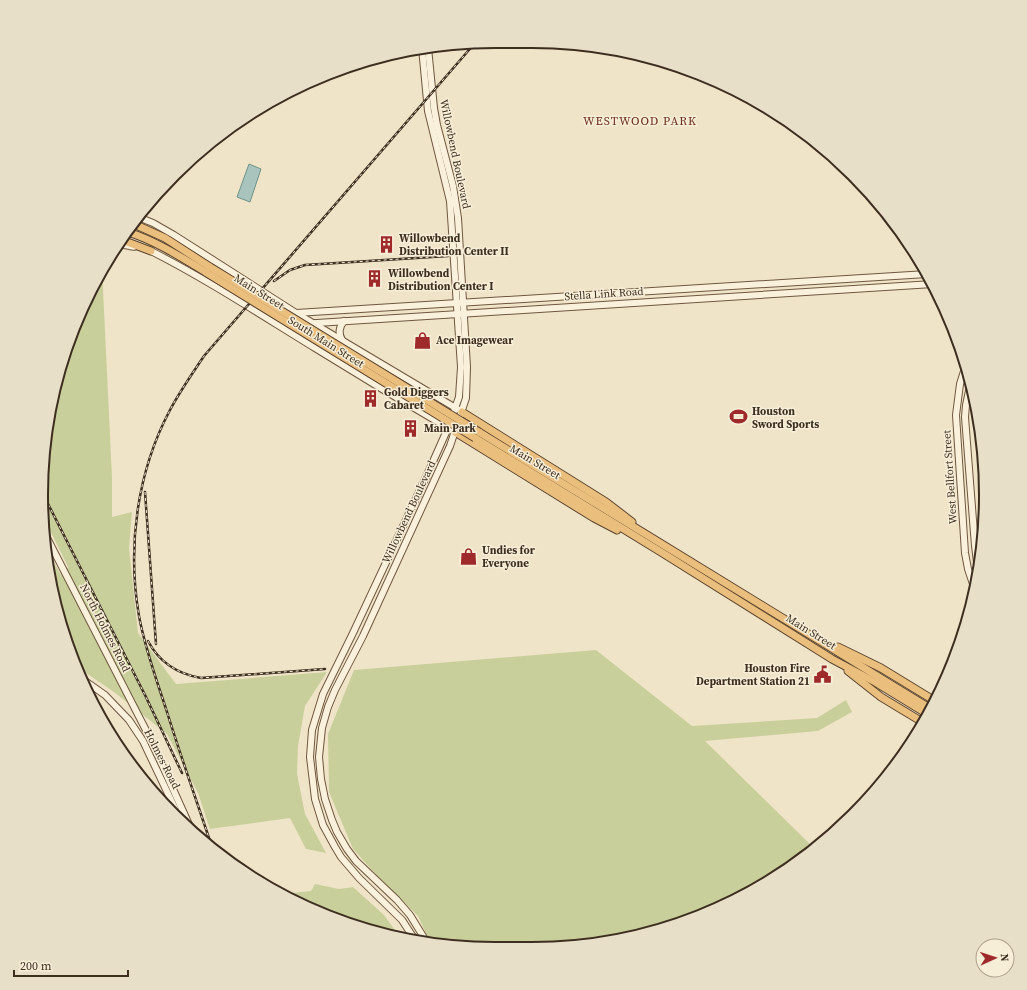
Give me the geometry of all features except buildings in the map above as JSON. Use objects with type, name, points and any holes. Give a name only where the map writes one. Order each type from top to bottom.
[{"type":"highway","name":"Main Street","points":[[138,226],[164,238],[209,270],[474,437],[832,659],[875,682],[923,712]]},
{"type":"highway","name":"Main Street","points":[[133,234],[149,239],[209,270]]},
{"type":"highway","points":[[127,242],[151,251]]},
{"type":"highway","points":[[462,412],[606,502],[658,542]]},
{"type":"highway","points":[[474,437],[468,435],[471,424],[478,422]]},
{"type":"highway","points":[[455,432],[474,437]]},
{"type":"highway","name":"Main Street","points":[[474,437],[658,542],[926,706]]},
{"type":"highway","points":[[796,626],[881,668],[930,698]]},
{"type":"highway","points":[[832,659],[881,696],[918,719]]},
{"type":"main road","name":"Willowbend Boulevard","points":[[421,935],[410,915],[397,900],[356,861],[337,832],[326,805],[320,769],[320,749],[322,728],[331,699],[363,636],[455,432],[462,412],[467,389],[456,304],[454,186],[431,108],[423,54]]},
{"type":"main road","name":"Willowbend Boulevard","points":[[428,54],[431,108]]},
{"type":"main road","name":"Willowbend Boulevard","points":[[411,933],[402,920],[359,878],[341,857],[329,836],[315,799],[310,770],[310,757],[312,730],[323,694],[385,567],[448,428],[459,397],[464,367],[464,303],[455,218]]},
{"type":"main road","name":"South Main Street","points":[[143,219],[174,235],[296,314],[462,412]]},
{"type":"main road","name":"South Main Street","points":[[151,251],[237,299],[455,432]]},
{"type":"main road","name":"Stella Link Road","points":[[296,314],[920,274]]},
{"type":"main road","name":"Stella Link Road","points":[[276,323],[313,323],[926,284]]},
{"type":"main road","points":[[266,317],[276,301]]},
{"type":"main road","points":[[372,309],[373,319]]},
{"type":"main road","points":[[343,341],[339,331],[341,324],[344,321]]},
{"type":"main road","name":"West Bellfort Street","points":[[963,375],[960,384],[956,415],[965,547],[971,577]]},
{"type":"main road","name":"West Bellfort Street","points":[[968,397],[965,417],[975,549]]},
{"type":"main road","points":[[431,418],[437,418],[440,416],[444,405],[440,399]]},
{"type":"main road","points":[[404,525],[412,528]]},
{"type":"main road","name":"North Holmes Road","points":[[51,546],[150,738]]},
{"type":"main road","points":[[965,547],[975,546]]},
{"type":"main road","points":[[385,567],[393,571]]},
{"type":"main road","points":[[353,633],[363,636]]},
{"type":"main road","name":"Holmes Road","points":[[90,685],[105,695],[129,720],[143,741],[173,805]]},
{"type":"main road","points":[[323,694],[331,699]]},
{"type":"main road","name":"Holmes Road","points":[[150,738],[185,817]]},
{"type":"main road","points":[[310,770],[320,769]]},
{"type":"main road","points":[[329,836],[337,832]]},
{"type":"main road","points":[[373,890],[380,884]]},
{"type":"street","name":"South Main Street","points":[[124,245],[151,251]]},
{"type":"green space","points":[[103,281],[112,477],[112,517],[132,512],[129,548],[138,633],[176,684],[327,672],[305,706],[298,746],[297,774],[305,814],[326,853],[306,849],[290,818],[210,829],[198,793],[167,734],[114,692],[85,672],[63,611],[53,561],[61,575],[68,567],[50,529],[48,495],[52,437],[63,379],[72,351],[82,324]]},
{"type":"green space","points":[[596,650],[692,726],[817,718],[846,700],[852,712],[818,731],[705,741],[811,845],[780,867],[756,882],[703,908],[648,927],[619,933],[561,941],[466,941],[427,936],[418,916],[380,879],[353,849],[329,792],[328,734],[354,670]]},
{"type":"green space","points":[[315,884],[339,889],[353,887],[384,915],[395,930],[351,918],[324,908],[291,893],[311,891]]},
{"type":"water","points":[[249,164],[261,169],[250,202],[237,197]]},
{"type":"railway","points":[[209,839],[144,641],[139,616],[134,563],[135,537],[138,510],[150,459],[170,410],[204,356],[470,49]]},
{"type":"railway","points":[[274,281],[290,270],[305,265],[448,256]]},
{"type":"railway","points":[[145,492],[156,644]]},
{"type":"railway","points":[[48,504],[145,695],[182,773]]},
{"type":"railway","points":[[148,641],[158,655],[170,666],[177,670],[201,678],[325,669]]},
{"type":"place","name":"Willowbend Distribution Center II","points":[[386,244]]},
{"type":"place","name":"Willowbend Distribution Center I","points":[[375,279]]},
{"type":"place","name":"Ace Imagewear","points":[[423,340]]},
{"type":"place","name":"Gold Diggers Cabaret","points":[[371,398]]},
{"type":"place","name":"Houston Sword Sports","points":[[739,417]]},
{"type":"place","name":"Main Park","points":[[411,428]]},
{"type":"place","name":"Undies for Everyone","points":[[469,556]]},
{"type":"place","name":"Houston Fire Department Station 21","points":[[823,674]]},
{"type":"district","name":"WESTWOOD PARK","points":[[640,121]]}]
